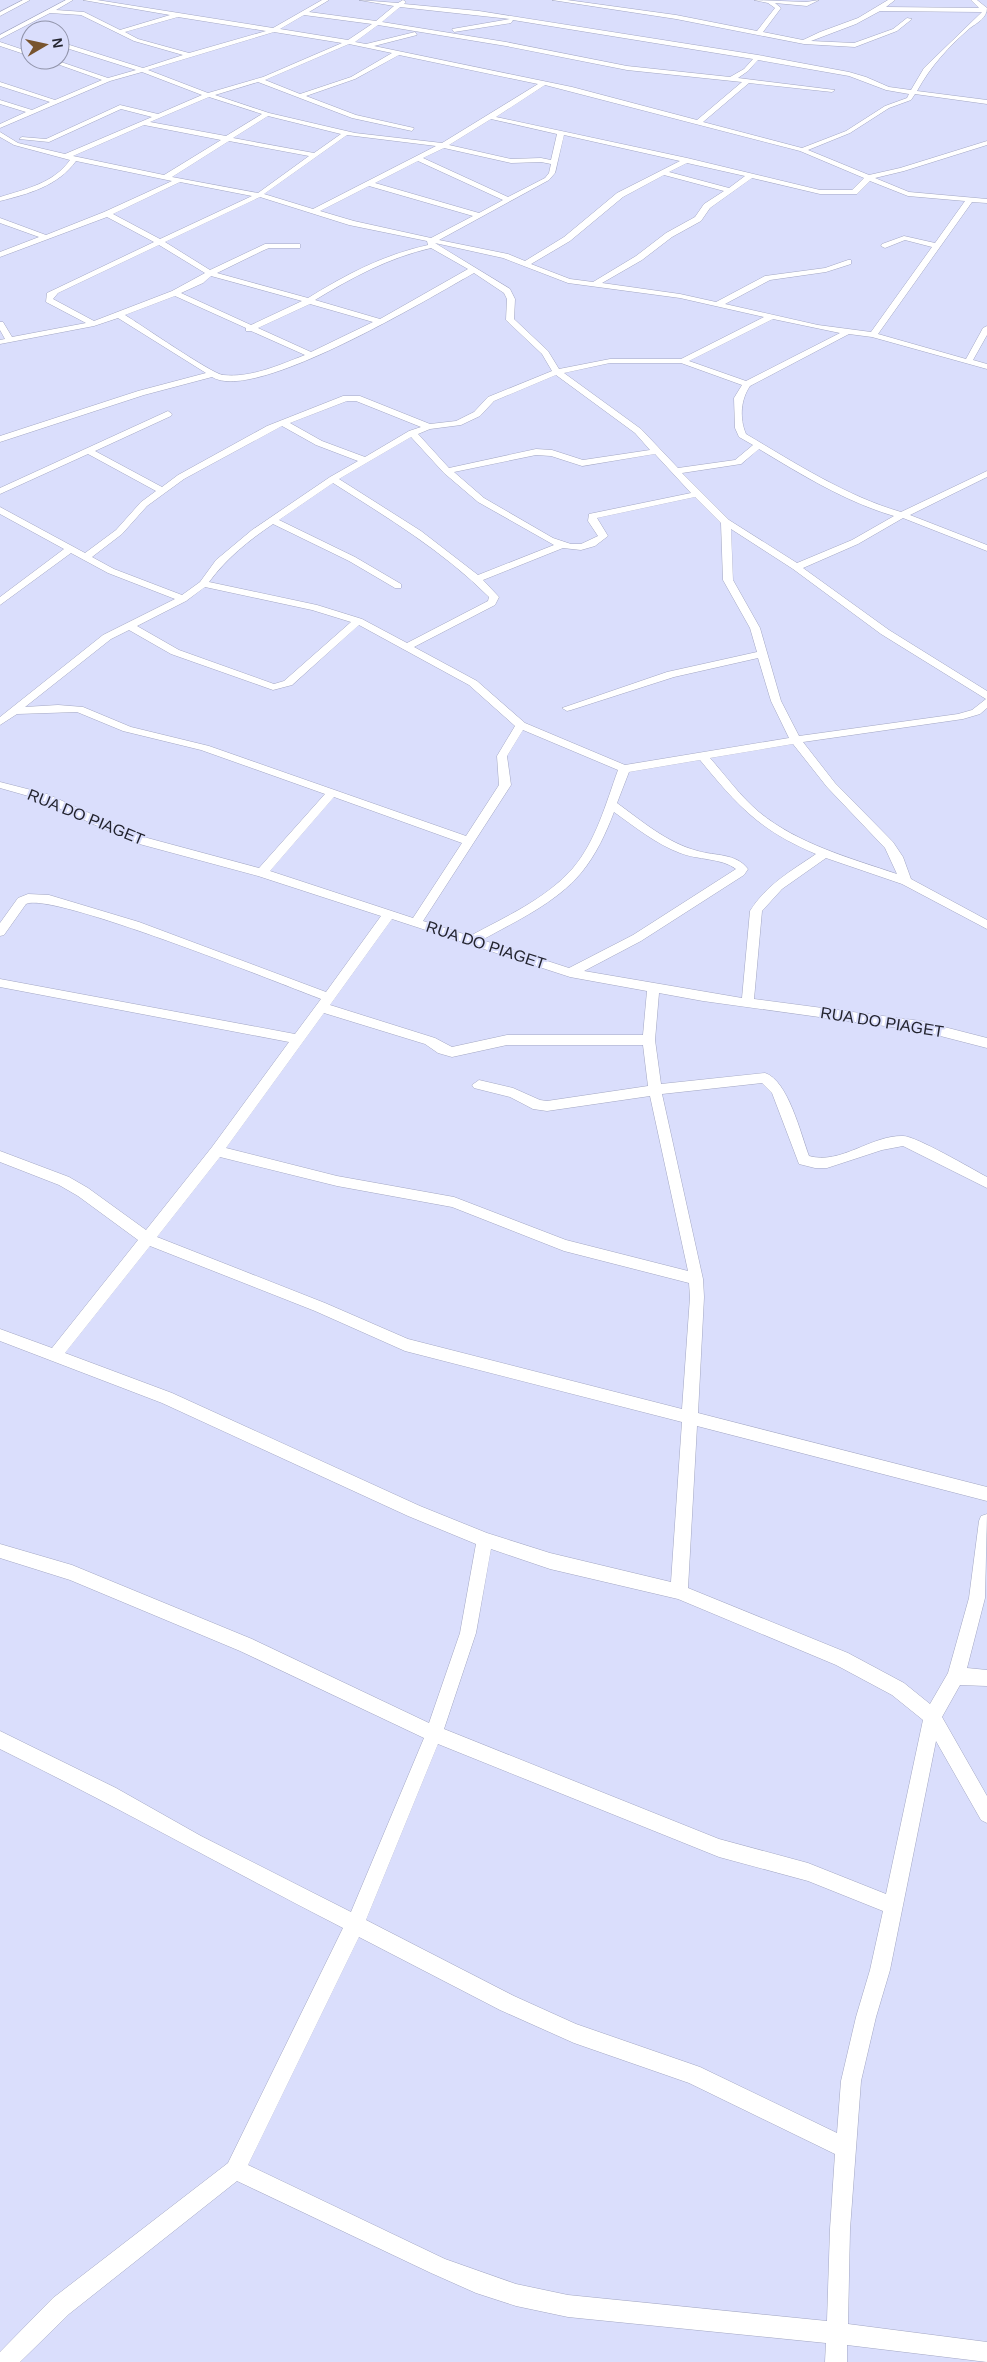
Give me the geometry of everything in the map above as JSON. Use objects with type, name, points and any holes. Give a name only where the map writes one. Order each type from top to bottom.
[{"type":"street","points":[[0,14],[27,0]]},
{"type":"street","points":[[0,36],[15,30],[70,0]]},
{"type":"street","points":[[92,0],[348,42],[544,83],[802,150],[908,194],[987,201]]},
{"type":"street","points":[[0,126],[141,68],[274,30],[326,0]]},
{"type":"street","points":[[362,0],[400,6],[479,13],[594,30],[849,74],[864,78],[888,90],[987,102]]},
{"type":"street","points":[[65,157],[208,95],[259,80],[361,36],[405,0]]},
{"type":"street","points":[[555,0],[597,2],[804,42],[856,45],[895,30],[909,18]]},
{"type":"street","points":[[757,0],[771,3],[807,4],[816,0]]},
{"type":"street","points":[[804,42],[820,32],[856,22],[892,0]]},
{"type":"street","points":[[974,0],[986,10]]},
{"type":"street","points":[[759,33],[776,13],[778,8],[771,3]]},
{"type":"street","points":[[880,9],[986,10]]},
{"type":"street","points":[[802,150],[858,127],[887,107],[909,99],[926,69],[986,10]]},
{"type":"street","points":[[50,11],[82,13],[136,40],[188,55]]},
{"type":"street","points":[[302,13],[506,44],[628,68],[832,90]]},
{"type":"street","points":[[118,32],[178,14]]},
{"type":"street","points":[[366,46],[401,36],[473,29],[517,20]]},
{"type":"street","points":[[0,26],[20,31]]},
{"type":"street","points":[[0,44],[20,51]]},
{"type":"street","points":[[70,47],[141,68],[208,95],[267,114],[346,133],[441,144],[511,161],[541,160],[554,163]]},
{"type":"street","points":[[302,95],[353,78],[398,53]]},
{"type":"street","points":[[732,79],[746,70],[758,57]]},
{"type":"street","points":[[70,67],[108,80]]},
{"type":"street","points":[[259,80],[367,121],[412,129]]},
{"type":"street","points":[[700,122],[747,81]]},
{"type":"street","points":[[313,212],[370,184],[441,144],[461,136],[544,83]]},
{"type":"street","points":[[0,84],[55,102]]},
{"type":"street","points":[[0,102],[32,112]]},
{"type":"street","points":[[3,138],[47,141],[120,107],[158,116]]},
{"type":"street","points":[[326,112],[333,108]]},
{"type":"street","points":[[166,177],[267,114]]},
{"type":"street","points":[[305,122],[319,116]]},
{"type":"street","points":[[489,117],[688,160],[820,192],[847,193],[857,191],[870,177],[902,170],[987,143]]},
{"type":"street","points":[[143,123],[315,155]]},
{"type":"street","points":[[94,324],[49,300],[50,296],[55,291],[259,195],[346,133]]},
{"type":"street","points":[[250,329],[307,302],[356,272],[410,250],[432,244],[479,215],[547,178],[552,173],[561,133]]},
{"type":"street","points":[[3,138],[65,157],[259,195],[313,212],[432,244],[505,256],[552,276],[594,285],[646,290],[847,332],[873,335],[987,367]]},
{"type":"street","points":[[417,158],[509,200]]},
{"type":"street","points":[[0,199],[49,181],[66,170],[74,159]]},
{"type":"street","points":[[525,264],[567,239],[620,195],[688,160]]},
{"type":"street","points":[[664,173],[730,190]]},
{"type":"street","points":[[594,285],[639,258],[669,235],[698,219],[707,206],[750,176]]},
{"type":"street","points":[[0,255],[45,236],[107,214],[180,180]]},
{"type":"street","points":[[370,184],[479,215]]},
{"type":"street","points":[[873,335],[970,198]]},
{"type":"street","points":[[107,214],[160,242],[210,273],[379,321]]},
{"type":"street","points":[[0,220],[45,236]]},
{"type":"street","points":[[885,246],[904,238],[937,246]]},
{"type":"street","points":[[432,244],[511,296],[512,303],[508,315],[510,320],[545,353],[557,372],[638,431],[726,522],[796,567],[877,626],[987,696]]},
{"type":"street","points":[[0,342],[94,324],[175,293],[259,249],[268,246],[297,246]]},
{"type":"street","points":[[718,304],[768,278],[826,270],[848,262]]},
{"type":"street","points":[[119,315],[219,378],[236,379],[311,356],[473,270]]},
{"type":"street","points":[[175,293],[311,356]]},
{"type":"street","points":[[682,361],[773,316]]},
{"type":"street","points":[[0,324],[10,340]]},
{"type":"street","points":[[968,362],[987,328]]},
{"type":"street","points":[[847,332],[746,384],[738,398],[739,428],[742,434],[806,474],[877,508],[902,515],[987,548]]},
{"type":"street","points":[[0,722],[107,637],[183,599],[203,584],[219,562],[233,549],[272,520],[333,479],[412,433],[429,427],[458,423],[476,414],[491,399],[557,372],[610,361],[682,361],[746,384]]},
{"type":"street","points":[[0,440],[141,393],[214,374]]},
{"type":"street","points":[[85,558],[119,532],[138,509],[161,490],[181,477],[257,434],[351,397],[429,427]]},
{"type":"street","points":[[0,491],[168,414]]},
{"type":"street","points":[[283,423],[319,443],[365,460]]},
{"type":"street","points":[[412,433],[448,471],[490,506],[562,545],[575,548],[583,548],[602,538],[603,536],[591,518],[595,515],[697,494]]},
{"type":"street","points":[[676,471],[738,462],[759,445]]},
{"type":"street","points":[[89,451],[161,490]]},
{"type":"street","points":[[448,471],[536,452],[552,453],[582,463],[658,452]]},
{"type":"street","points":[[142,480],[181,477]]},
{"type":"street","points":[[333,479],[426,539],[477,579],[494,597],[492,603],[407,647]]},
{"type":"street","points":[[796,567],[855,542],[902,515],[984,479]]},
{"type":"street","points":[[0,510],[111,571],[183,599]]},
{"type":"street","points":[[272,520],[352,559],[398,586]]},
{"type":"street","points":[[726,522],[728,580],[755,628],[776,701],[796,740],[831,785],[889,845],[897,857],[906,881]]},
{"type":"street","points":[[477,579],[562,545]]},
{"type":"street","points":[[0,602],[70,549]]},
{"type":"street","points":[[203,584],[314,607],[358,621],[473,683],[521,725],[624,769],[796,740],[959,717],[976,712],[987,702]]},
{"type":"street","points":[[129,626],[175,652],[273,687],[288,683],[358,621]]},
{"type":"street","points":[[567,708],[671,674],[762,654]]},
{"type":"street","points":[[12,711],[58,708],[79,709],[128,729],[205,748],[469,841]]},
{"type":"street","points":[[416,922],[505,785],[502,756],[505,748],[521,725]]},
{"type":"street","points":[[702,755],[756,815],[777,830],[825,852],[906,881],[987,925]]},
{"type":"street","points":[[473,940],[568,880],[590,851],[624,769]]},
{"type":"street","name":"RUA DO PIAGET","points":[[0,785],[43,796],[136,839],[262,873],[570,973],[653,989],[921,1026],[987,1043]]},
{"type":"street","points":[[262,873],[332,793]]},
{"type":"street","points":[[570,973],[637,938],[742,869],[733,862],[698,856],[670,845],[611,804]]},
{"type":"street","points":[[748,1002],[756,916],[760,903],[825,852]]},
{"type":"street","points":[[0,932],[22,901],[28,898],[48,899],[135,925],[324,1002],[430,1041],[443,1050],[452,1052],[506,1040],[648,1040]]},
{"type":"street","points":[[55,1355],[217,1151],[390,913]]},
{"type":"street","points":[[0,983],[296,1040]]},
{"type":"street","points":[[653,989],[648,1040],[655,1090],[696,1279],[697,1297],[688,1419],[679,1592]]},
{"type":"street","points":[[479,1084],[513,1093],[538,1105],[548,1106],[655,1090],[765,1078],[778,1091],[804,1160],[813,1164],[826,1163],[892,1140],[904,1141],[987,1183]]},
{"type":"street","points":[[217,1151],[337,1181],[385,1188],[454,1202],[564,1245],[696,1279]]},
{"type":"street","points":[[0,1156],[70,1184],[147,1239],[320,1307],[405,1345],[987,1494]]},
{"type":"street","points":[[0,1335],[167,1398],[414,1511],[485,1540],[550,1561],[610,1573],[679,1592],[842,1659],[898,1689],[932,1717],[987,1814]]},
{"type":"street","points":[[836,2362],[846,2148],[852,2081],[866,2017],[880,1970],[932,1717],[956,1676],[976,1598],[987,1522]]},
{"type":"street","points":[[5,2362],[61,2306],[235,2170],[355,1924],[434,1734],[468,1633],[485,1540]]},
{"type":"street","points":[[0,1551],[72,1573],[246,1645],[434,1734],[719,1848],[808,1872],[892,1905]]},
{"type":"street","points":[[956,1676],[987,1678]]},
{"type":"street","points":[[0,1740],[110,1794],[195,1842],[508,2003],[574,2033],[693,2074],[846,2148]]},
{"type":"street","points":[[235,2170],[438,2266],[476,2282],[516,2295],[568,2306],[836,2333],[987,2353]]}]
